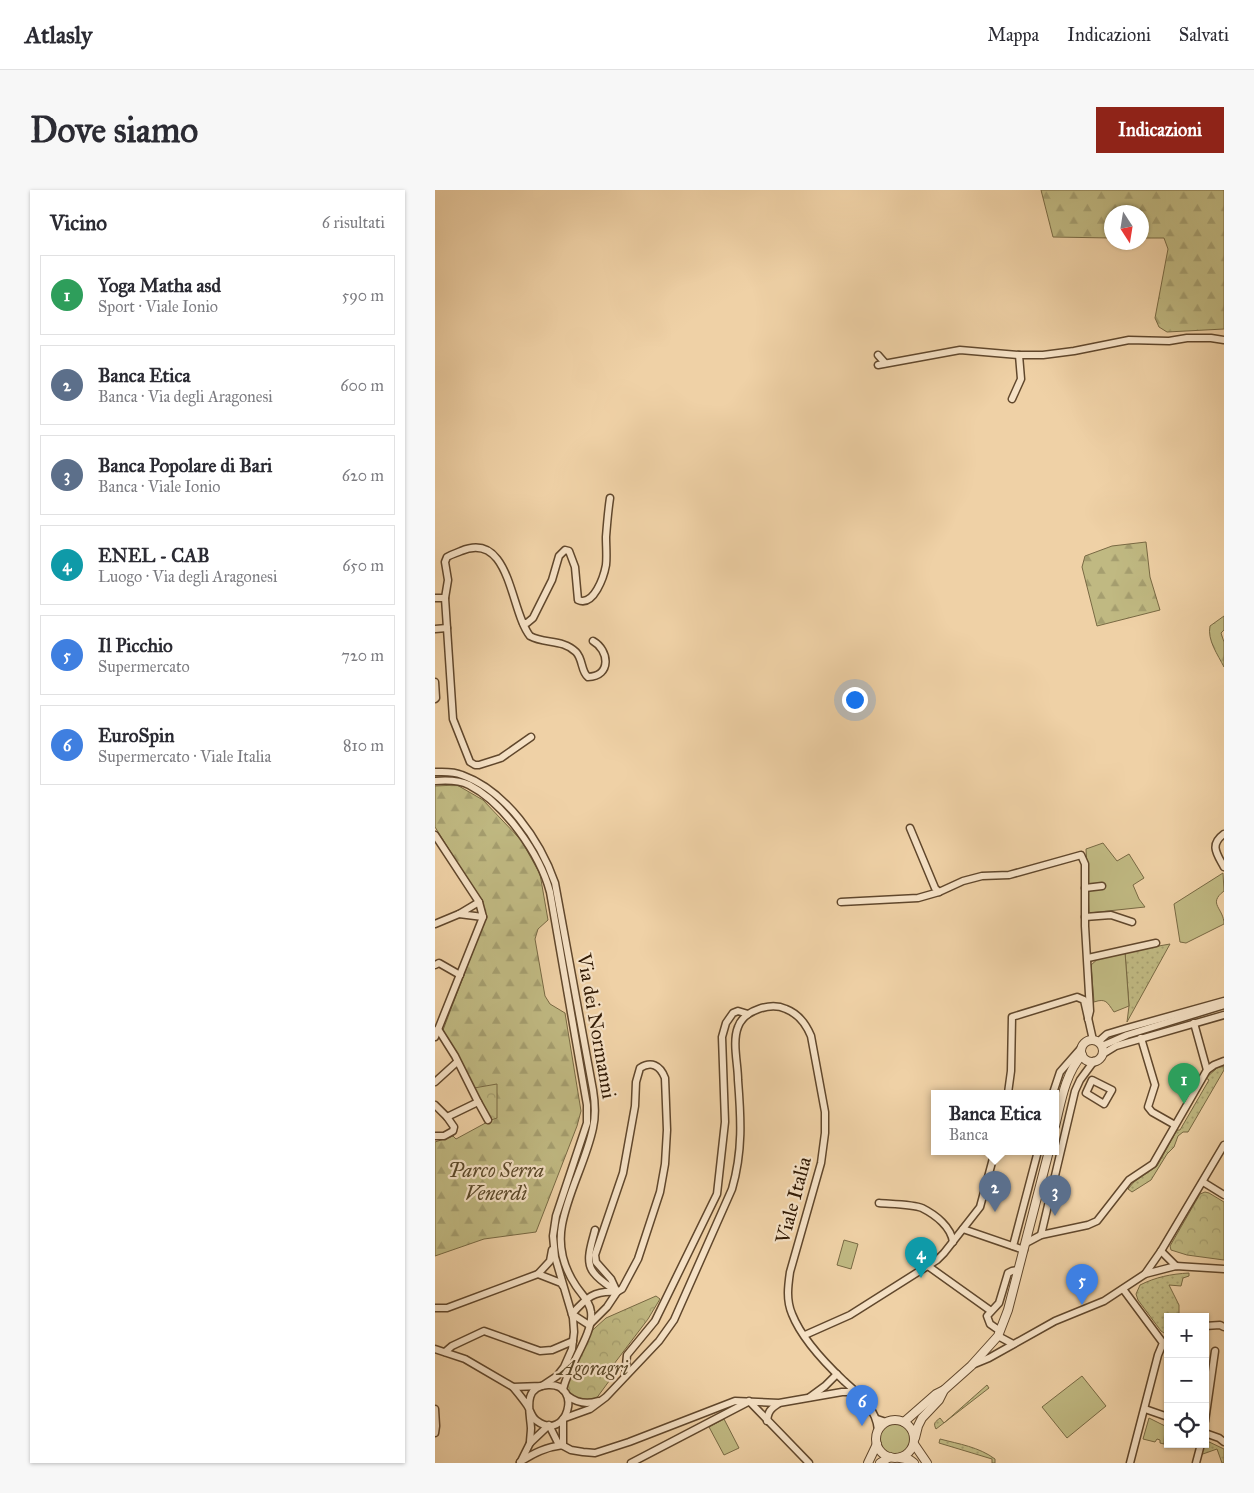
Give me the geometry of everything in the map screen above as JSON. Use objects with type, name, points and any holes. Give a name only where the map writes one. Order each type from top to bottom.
[{"type":"street","points":[[878,365],[960,350],[1019,355],[1066,355],[1129,340],[1169,341],[1187,338],[1211,338],[1224,340]]},
{"type":"street","points":[[1012,399],[1021,380],[1019,355]]},
{"type":"street","points":[[878,356],[885,363]]},
{"type":"street","points":[[523,623],[530,621],[537,612],[552,580],[559,556],[565,550],[569,551],[573,558],[578,600],[588,600],[595,592],[605,566],[610,498]]},
{"type":"street","points":[[531,737],[501,758],[479,765],[470,762],[453,719],[452,677],[449,665],[445,598],[448,580],[446,559],[468,548],[480,548],[491,552],[497,557],[530,636],[555,642],[575,652],[580,659],[585,674],[589,677],[599,674],[605,669],[606,665],[601,649],[593,641]]},
{"type":"street","points":[[435,598],[445,598]]},
{"type":"street","points":[[435,629],[447,628]]},
{"type":"street","points":[[435,682],[435,699]]},
{"type":"street","name":"Via dei Normanni","points":[[435,772],[460,774],[474,780],[493,793],[531,836],[549,866],[555,883],[595,1106],[594,1126],[564,1217],[561,1235],[561,1249],[564,1261],[570,1276],[589,1304],[591,1314],[581,1345],[568,1371],[565,1393]]},
{"type":"street","name":"Via dei Normanni","points":[[435,781],[455,780],[469,785],[497,807],[530,846],[550,892],[587,1105],[587,1123],[556,1216],[553,1246],[572,1314],[573,1341]]},
{"type":"street","points":[[910,828],[935,888],[939,892]]},
{"type":"street","points":[[1224,834],[1218,838],[1215,845],[1216,852],[1224,867]]},
{"type":"street","points":[[435,836],[438,845],[479,902],[483,917],[435,1037]]},
{"type":"street","points":[[841,902],[857,899],[918,898],[939,892],[963,881],[989,876],[1009,875],[1047,861],[1081,855],[1085,860],[1082,868],[1092,1001],[1088,1019]]},
{"type":"street","points":[[1085,888],[1102,886]]},
{"type":"street","points":[[435,924],[459,914],[479,902]]},
{"type":"street","points":[[459,914],[483,917]]},
{"type":"street","points":[[1085,917],[1111,915],[1131,922]]},
{"type":"street","points":[[1088,958],[1127,947],[1156,943]]},
{"type":"street","points":[[435,965],[439,963],[460,975]]},
{"type":"street","points":[[1008,1090],[1011,1071],[1012,1017],[1077,997],[1084,1000],[1088,1019],[1099,1045],[1100,1058],[1088,1061],[1080,1053]]},
{"type":"street","points":[[1099,1045],[1107,1034],[1224,1001]]},
{"type":"street","name":"Viale Italia","points":[[625,1376],[627,1355],[655,1321],[717,1194],[725,1122],[722,1037],[726,1023],[733,1013],[739,1011],[748,1014],[765,1008],[780,1006],[790,1010],[807,1026],[821,1082],[825,1112],[822,1156],[790,1272],[788,1287],[789,1304],[792,1314],[805,1335],[837,1374],[865,1400],[877,1420],[878,1430]]},
{"type":"street","points":[[1099,1045],[1224,1006]]},
{"type":"street","points":[[435,1349],[465,1359],[513,1387],[528,1406],[533,1418],[549,1425],[590,1409],[659,1341],[674,1320],[732,1189],[739,1166],[741,1120],[736,1042],[737,1028],[742,1018],[748,1014]]},
{"type":"street","points":[[1059,1111],[1070,1074],[1088,1041],[1099,1045],[1116,1046],[1224,1015]]},
{"type":"street","points":[[1194,1023],[1207,1070]]},
{"type":"street","points":[[438,1029],[488,1120]]},
{"type":"street","points":[[1141,1038],[1155,1085],[1148,1107],[1152,1112],[1175,1125]]},
{"type":"street","points":[[1054,1090],[1057,1077],[1063,1067],[1080,1053]]},
{"type":"street","points":[[1041,1235],[1075,1091],[1080,1080],[1094,1061]]},
{"type":"street","points":[[435,1082],[457,1062]]},
{"type":"street","points":[[963,1229],[1013,1246],[1025,1246],[1041,1235],[1088,1225],[1097,1221],[1129,1180],[1153,1164],[1207,1070],[1214,1065],[1224,1062]]},
{"type":"street","points":[[617,1292],[592,1295],[585,1298],[572,1314],[589,1325],[617,1292],[622,1289],[638,1259],[660,1192],[665,1164],[667,1130],[665,1078],[663,1072],[658,1067],[649,1063],[640,1068],[637,1074],[635,1106],[623,1173],[595,1255],[596,1262],[611,1279],[617,1292]]},
{"type":"street","points":[[1063,1067],[1070,1074]]},
{"type":"street","points":[[447,1117],[478,1102]]},
{"type":"street","points":[[435,1105],[447,1117],[453,1127],[453,1131],[444,1136],[435,1136]]},
{"type":"street","points":[[1145,1274],[1161,1251],[1224,1145]]},
{"type":"street","points":[[805,1335],[850,1314],[937,1260],[980,1207],[994,1155]]},
{"type":"street","points":[[1013,1246],[1037,1155]]},
{"type":"street","points":[[904,1422],[971,1366],[999,1334],[1008,1310],[1048,1155]]},
{"type":"street","points":[[1203,1182],[1224,1195]]},
{"type":"street","points":[[879,1203],[921,1208],[945,1224],[952,1234],[953,1242]]},
{"type":"street","points":[[975,1215],[973,1224],[977,1234]]},
{"type":"street","points":[[595,1230],[589,1260],[590,1266],[594,1274],[617,1292]]},
{"type":"street","points":[[435,1308],[447,1308],[538,1274],[550,1260],[553,1246]]},
{"type":"street","points":[[1161,1251],[1176,1266]]},
{"type":"street","points":[[927,1266],[991,1311]]},
{"type":"street","points":[[971,1366],[1055,1321],[1104,1300],[1145,1274],[1176,1266],[1224,1269]]},
{"type":"street","points":[[1013,1344],[999,1334],[990,1324],[987,1316],[999,1303],[1008,1274],[1018,1270]]},
{"type":"street","points":[[538,1274],[561,1283],[565,1289]]},
{"type":"street","points":[[1123,1289],[1164,1341]]},
{"type":"street","points":[[1209,1326],[1220,1325],[1224,1327]]},
{"type":"street","points":[[445,1352],[452,1346],[484,1331],[540,1351],[552,1350],[573,1341],[573,1349],[564,1367],[557,1376],[532,1394],[528,1406],[531,1428],[529,1443],[520,1462]]},
{"type":"street","points":[[1130,1463],[1158,1355],[1164,1344]]},
{"type":"street","points":[[1208,1403],[1215,1351]]},
{"type":"street","points":[[809,1398],[837,1374]]},
{"type":"street","points":[[513,1387],[554,1385],[574,1401],[583,1404],[601,1400]]},
{"type":"street","points":[[880,1463],[910,1451],[922,1418],[939,1400],[944,1390]]},
{"type":"street","points":[[549,1425],[559,1443],[571,1450],[595,1452],[629,1442],[740,1400],[779,1403],[842,1392],[857,1392]]},
{"type":"street","points":[[563,1445],[564,1418],[569,1407],[565,1393]]},
{"type":"street","points":[[749,1401],[809,1463]]},
{"type":"street","points":[[631,1463],[749,1401]]},
{"type":"street","points":[[767,1421],[768,1412],[779,1403]]},
{"type":"street","points":[[435,1409],[435,1433]]},
{"type":"street","points":[[1145,1409],[1164,1416]]},
{"type":"street","points":[[877,1420],[887,1422],[897,1420],[904,1422],[911,1428],[914,1441],[927,1463]]},
{"type":"street","points":[[887,1422],[878,1430],[876,1436],[877,1444],[883,1454],[894,1458],[910,1460],[914,1463]]},
{"type":"street","points":[[529,1443],[549,1425]]},
{"type":"street","points":[[1209,1434],[1224,1442]]},
{"type":"street","points":[[868,1463],[877,1444]]},
{"type":"street","points":[[520,1462],[535,1452],[552,1446],[563,1445]]},
{"type":"street","points":[[1196,1463],[1200,1448]]},
{"type":"green space","points":[[1041,190],[1224,190],[1224,329],[1167,332],[1159,327],[1155,318],[1168,249],[1164,238],[1149,238],[1149,205],[1104,205],[1104,238],[1053,237]]},
{"type":"green space","points":[[1146,542],[1150,577],[1160,610],[1097,626],[1082,567],[1085,556],[1112,546]]},
{"type":"green space","points":[[1224,616],[1224,630],[1221,633],[1224,642],[1224,667],[1214,647],[1209,631],[1210,626]]},
{"type":"green space","name":"Parco Serra Venerdì","points":[[457,785],[483,800],[521,840],[540,874],[548,920],[538,929],[535,939],[545,996],[550,1004],[565,1013],[581,1111],[536,1232],[484,1239],[435,1256],[435,1142],[453,1136],[456,1139],[491,1120],[443,1030],[486,917],[481,900],[435,827],[435,786]]},
{"type":"green space","points":[[1103,843],[1117,861],[1129,854],[1144,878],[1133,885],[1145,907],[1089,913],[1086,849]]},
{"type":"green space","points":[[1223,873],[1224,891],[1219,895],[1217,903],[1224,924],[1186,943],[1180,942],[1174,904]]},
{"type":"green space","points":[[1170,944],[1127,1022],[1129,1006],[1125,952]]},
{"type":"green space","points":[[1125,952],[1129,1006],[1114,1012],[1104,1001],[1094,1002],[1091,965],[1100,957]]},
{"type":"green space","points":[[1224,1066],[1224,1070],[1188,1132],[1183,1132],[1178,1136],[1174,1147],[1167,1154],[1151,1180],[1132,1192],[1128,1189],[1134,1182],[1157,1166],[1177,1130],[1180,1130],[1209,1080],[1206,1078],[1217,1068]]},
{"type":"green space","points":[[497,1084],[497,1118],[491,1120],[474,1088]]},
{"type":"green space","points":[[1205,1192],[1224,1202],[1224,1260],[1187,1255],[1171,1250],[1170,1246],[1200,1194]]},
{"type":"green space","points":[[844,1240],[858,1244],[851,1269],[837,1265]]},
{"type":"green space","points":[[1189,1273],[1189,1276],[1183,1278],[1181,1286],[1169,1285],[1179,1305],[1179,1313],[1164,1313],[1164,1333],[1138,1300],[1136,1294],[1140,1285],[1146,1282],[1176,1274]]},
{"type":"green space","name":"Agoragri","points":[[656,1296],[660,1299],[648,1319],[614,1364],[615,1373],[593,1403],[567,1395],[564,1382],[585,1337],[606,1318]]},
{"type":"green space","points":[[1082,1376],[1106,1406],[1067,1438],[1042,1407]]},
{"type":"green space","points":[[987,1385],[989,1388],[946,1421]]},
{"type":"green space","points":[[940,1418],[944,1423],[936,1429],[935,1423]]},
{"type":"green space","points":[[1149,1418],[1164,1426],[1164,1444],[1160,1443],[1160,1440],[1157,1439],[1155,1442],[1143,1439]]},
{"type":"green space","points":[[724,1419],[739,1448],[724,1455],[709,1427]]},
{"type":"green space","points":[[895,1422],[906,1427],[911,1438],[906,1449],[895,1454],[884,1449],[879,1438],[884,1427]]},
{"type":"green space","points":[[940,1439],[969,1446],[989,1455],[995,1459],[995,1463],[992,1463],[992,1459],[939,1443]]},
{"type":"green space","points":[[1209,1442],[1224,1449],[1224,1463],[1222,1463],[1217,1449],[1200,1455],[1202,1448],[1209,1448]]},
{"type":"place","name":"Yoga Matha asd","points":[[1184,1104]]},
{"type":"place","name":"Banca Etica","points":[[995,1212]]},
{"type":"place","name":"Banca Popolare di Bari","points":[[1055,1216]]},
{"type":"place","name":"ENEL - CAB","points":[[921,1278]]},
{"type":"place","name":"Il Picchio","points":[[1082,1305]]},
{"type":"place","name":"EuroSpin","points":[[862,1426]]}]
